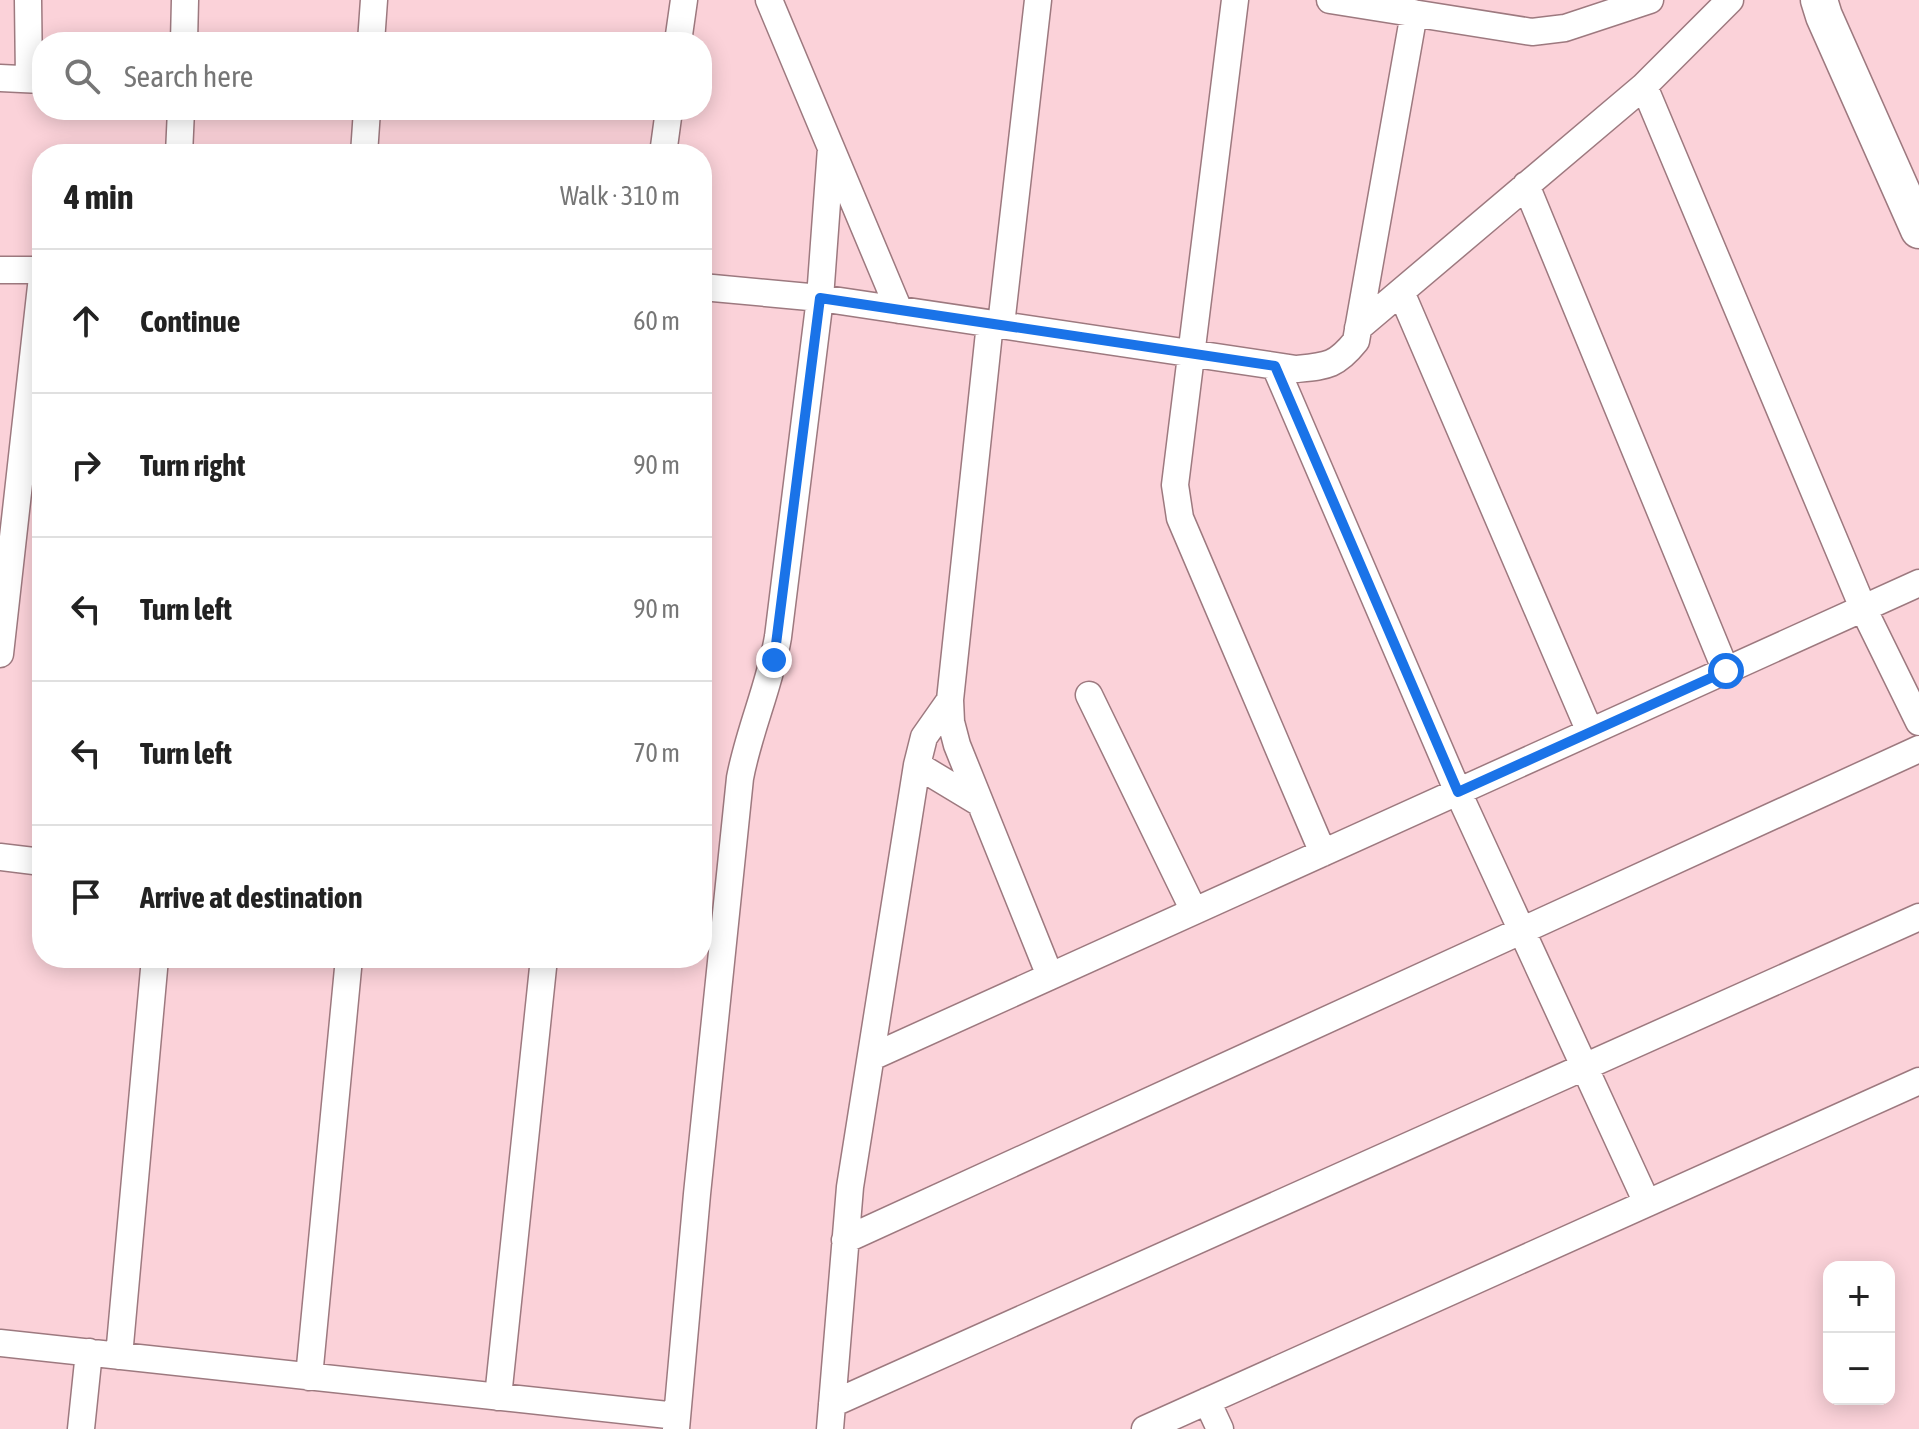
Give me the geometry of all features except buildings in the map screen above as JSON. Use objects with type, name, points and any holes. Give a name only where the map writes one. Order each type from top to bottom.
[{"type":"street","points":[[28,0],[32,40]]},
{"type":"street","points":[[184,32],[185,0]]},
{"type":"street","points":[[372,32],[374,0]]},
{"type":"street","points":[[679,32],[684,0]]},
{"type":"street","points":[[769,0],[899,310]]},
{"type":"street","points":[[1038,0],[950,700],[957,745],[1050,976]]},
{"type":"street","points":[[1235,0],[1175,485],[1180,518],[1323,853]]},
{"type":"street","points":[[1330,0],[1532,32],[1565,28],[1650,0]]},
{"type":"street","points":[[1358,328],[1644,86],[1730,0]]},
{"type":"street","points":[[1819,0],[1919,230]]},
{"type":"street","points":[[712,288],[820,298],[1296,369],[1325,367],[1344,356],[1356,341],[1414,13]]},
{"type":"street","points":[[0,78],[32,80]]},
{"type":"street","points":[[1644,86],[1863,608],[1919,722]]},
{"type":"street","points":[[179,144],[181,120]]},
{"type":"street","points":[[365,144],[366,120]]},
{"type":"street","points":[[664,144],[668,120]]},
{"type":"street","points":[[0,1343],[498,1397],[677,1422],[740,778],[776,649],[820,298],[831,148]]},
{"type":"street","points":[[1526,185],[1726,671]]},
{"type":"street","points":[[0,270],[32,270]]},
{"type":"street","points":[[1401,292],[1590,732]]},
{"type":"street","points":[[1275,366],[1458,792],[1647,1203]]},
{"type":"street","points":[[0,654],[32,367]]},
{"type":"street","points":[[872,1057],[1919,583]]},
{"type":"street","points":[[1089,695],[1194,911]]},
{"type":"street","points":[[950,700],[924,737],[917,765],[850,1187],[831,1416],[1585,1067],[1919,917]]},
{"type":"street","points":[[845,1240],[1919,749]]},
{"type":"street","points":[[917,765],[980,803]]},
{"type":"street","points":[[0,857],[32,861]]},
{"type":"street","points":[[119,1356],[154,968]]},
{"type":"street","points":[[309,1377],[348,968]]},
{"type":"street","points":[[498,1397],[543,968]]},
{"type":"street","points":[[1145,1429],[1919,1081]]},
{"type":"street","points":[[81,1429],[89,1352]]},
{"type":"street","points":[[1207,1401],[1220,1429]]},
{"type":"route","points":[[774,660],[820,298],[1275,366],[1458,792],[1726,671]]}]
